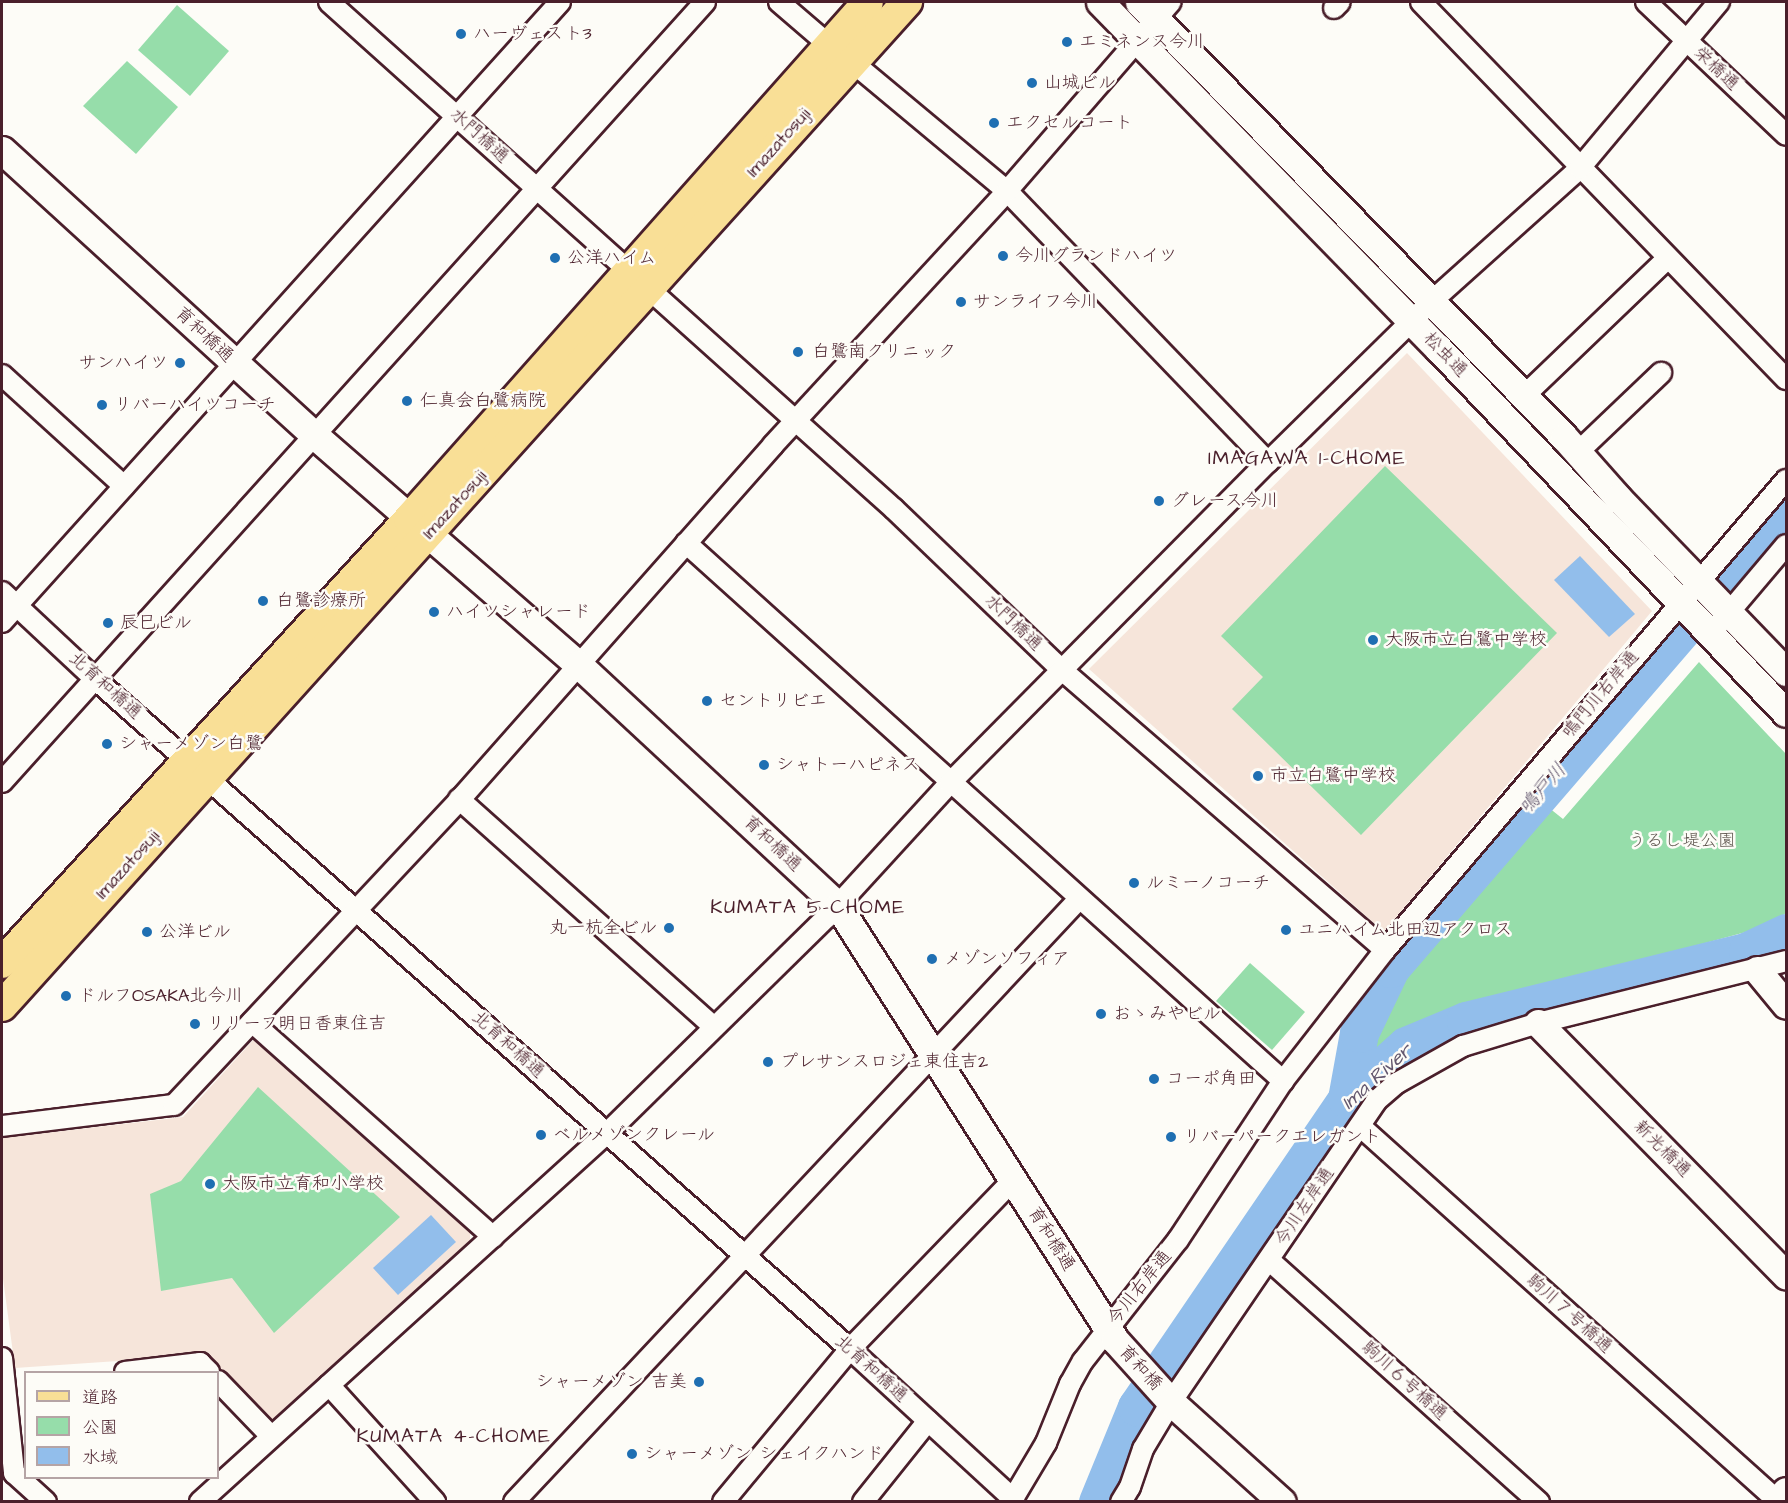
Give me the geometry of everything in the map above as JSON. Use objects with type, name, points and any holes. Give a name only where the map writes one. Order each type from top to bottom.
[{"type":"main road","name":"Imazatosuji","points":[[840,53],[868,2]]},
{"type":"main road","name":"Imazatosuji","points":[[2,963],[197,769],[419,526],[840,53],[907,2]]},
{"type":"main road","name":"Imazatosuji","points":[[2,1006],[197,769]]},
{"type":"street","name":"水門橋通","points":[[329,2],[894,509],[1062,670],[1385,950]]},
{"type":"street","points":[[2,622],[560,2]]},
{"type":"street","points":[[2,782],[313,434],[705,2]]},
{"type":"street","points":[[779,2],[1008,191],[1268,462]]},
{"type":"street","name":"松虫通","points":[[1100,2],[1412,321],[1786,713]]},
{"type":"street","points":[[1421,2],[1786,379]]},
{"type":"street","name":"栄橋通","points":[[1647,2],[1786,135]]},
{"type":"street","points":[[200,1502],[607,1133],[838,906],[950,783],[1268,462],[1432,301],[1580,168],[1719,2]]},
{"type":"street","points":[[2,1126],[174,1105],[459,800],[795,421],[1008,191],[1137,41],[1155,8]]},
{"type":"street","name":"松虫通","points":[[1155,8],[1578,453],[1618,498],[1730,611],[1786,672]]},
{"type":"street","name":"育和橋通","points":[[2,150],[313,434],[578,664],[838,906],[1111,1334]]},
{"type":"street","points":[[1524,396],[1668,258]]},
{"type":"street","points":[[1578,453],[1661,373]]},
{"type":"street","points":[[2,375],[124,486]]},
{"type":"street","name":"鳴門川右岸通","points":[[1283,1081],[1385,950],[1786,480]]},
{"type":"street","points":[[686,543],[1283,1081]]},
{"type":"street","points":[[1711,632],[1786,545]]},
{"type":"street","name":"北育和橋通","points":[[2,592],[94,678],[607,1133],[742,1256],[850,1349],[1013,1500]]},
{"type":"street","points":[[459,800],[714,1027]]},
{"type":"street","points":[[514,1502],[742,1256],[935,1056],[1079,899]]},
{"type":"street","name":"今川左岸通","points":[[1121,1502],[1130,1487],[1143,1449],[1169,1399],[1269,1260],[1376,1101],[1407,1078],[1463,1046],[1538,1023],[1786,961]]},
{"type":"street","points":[[1757,970],[1786,1005]]},
{"type":"street","points":[[252,1022],[493,1237]]},
{"type":"street","name":"新光橋通","points":[[1538,1023],[1786,1275]]},
{"type":"street","name":"今川右岸通","points":[[1013,1500],[1046,1443],[1070,1384],[1111,1334],[1178,1240],[1283,1081]]},
{"type":"street","name":"駒川７号橋通","points":[[1360,1126],[1778,1501]]},
{"type":"street","points":[[723,1502],[850,1349],[1013,1180]]},
{"type":"street","name":"駒川６号橋通","points":[[1269,1260],[1539,1502]]},
{"type":"street","name":"育和橋","points":[[1111,1334],[1169,1399]]},
{"type":"street","points":[[2,1358],[14,1474],[46,1502]]},
{"type":"street","points":[[133,1371],[200,1363],[208,1371]]},
{"type":"street","points":[[219,1382],[271,1436]]},
{"type":"street","points":[[329,1385],[435,1502]]},
{"type":"street","points":[[1169,1399],[1282,1502]]},
{"type":"street","points":[[863,1502],[928,1421]]},
{"type":"street","points":[[1778,1501],[1786,1491]]},
{"type":"shaded area","name":"大阪市立白鷺中学校","points":[[1407,353],[1652,611],[1384,932],[1089,669]]},
{"type":"shaded area","name":"大阪市立育和小学校","points":[[257,1036],[470,1230],[470,1241],[279,1419],[263,1420],[206,1355],[15,1368],[2,1271],[2,1138],[183,1117]]},
{"type":"green space","points":[[177,5],[229,51],[190,96],[138,50]]},
{"type":"green space","points":[[127,61],[178,107],[136,154],[83,106]]},
{"type":"green space","points":[[1385,466],[1557,633],[1361,835],[1232,709],[1263,677],[1221,636]]},
{"type":"green space","name":"うるし堤公園","points":[[1699,662],[1786,754],[1786,913],[1768,926],[1455,1011],[1406,1029],[1364,1060],[1366,1048],[1381,1011],[1402,978],[1548,807],[1563,819]]},
{"type":"green space","points":[[1250,963],[1305,1012],[1272,1050],[1216,1001]]},
{"type":"green space","points":[[258,1087],[400,1217],[274,1333],[232,1278],[161,1291],[150,1194],[181,1181]]},
{"type":"water","points":[[1580,556],[1635,614],[1609,637],[1554,580]]},
{"type":"water","points":[[431,1215],[456,1242],[398,1295],[373,1268]]},
{"type":"waterway","name":"鳴戸川","points":[[1347,1099],[1359,1033],[1390,968],[1727,577],[1786,504]]},
{"type":"waterway","name":"Ima River","points":[[1098,1502],[1137,1407],[1347,1099],[1406,1046],[1466,1021],[1748,951],[1786,933]]},
{"type":"place","name":"ハーヴェスト3","points":[[461,34]]},
{"type":"place","name":"エミネンス今川","points":[[1067,42]]},
{"type":"place","name":"山城ビル","points":[[1032,83]]},
{"type":"place","name":"エクセルコート","points":[[994,123]]},
{"type":"place","name":"今川グランドハイツ","points":[[1003,256]]},
{"type":"place","name":"公洋ハイム","points":[[555,258]]},
{"type":"place","name":"サンライフ今川","points":[[961,302]]},
{"type":"place","name":"白鷺南クリニック","points":[[798,352]]},
{"type":"place","name":"サンハイツ","points":[[180,363]]},
{"type":"place","name":"仁真会白鷺病院","points":[[407,401]]},
{"type":"place","name":"リバーハイツコーチ","points":[[102,405]]},
{"type":"place","name":"グレース今川","points":[[1159,501]]},
{"type":"place","name":"白鷺診療所","points":[[263,601]]},
{"type":"place","name":"ハイツシャレード","points":[[434,612]]},
{"type":"place","name":"辰巳ビル","points":[[108,623]]},
{"type":"place","name":"大阪市立白鷺中学校","points":[[1373,640]]},
{"type":"place","name":"セントリビエ","points":[[707,701]]},
{"type":"place","name":"シャーメゾン白鷺","points":[[107,744]]},
{"type":"place","name":"シャトーハピネス","points":[[764,765]]},
{"type":"place","name":"市立白鷺中学校","points":[[1258,776]]},
{"type":"place","name":"ルミーノコーチ","points":[[1134,883]]},
{"type":"place","name":"丸一杭全ビル","points":[[669,928]]},
{"type":"place","name":"ユニハイム北田辺アクロス","points":[[1286,930]]},
{"type":"place","name":"公洋ビル","points":[[147,932]]},
{"type":"place","name":"メゾンソフィア","points":[[932,959]]},
{"type":"place","name":"ドルフOSAKA北今川","points":[[66,996]]},
{"type":"place","name":"おゝみやビル","points":[[1101,1014]]},
{"type":"place","name":"リリーフ明日香東住吉","points":[[195,1024]]},
{"type":"place","name":"プレサンスロジェ東住吉2","points":[[768,1062]]},
{"type":"place","name":"コーポ角田","points":[[1154,1079]]},
{"type":"place","name":"ベルメゾンクレール","points":[[541,1135]]},
{"type":"place","name":"リバーパークエレガント","points":[[1171,1137]]},
{"type":"place","name":"大阪市立育和小学校","points":[[210,1184]]},
{"type":"place","name":"シャーメゾン 吉美","points":[[699,1382]]},
{"type":"place","name":"シャーメゾン シェイクハンド","points":[[632,1454]]},
{"type":"district","name":"IMAGAWA 1-CHOME","points":[[1307,458]]},
{"type":"district","name":"KUMATA 5-CHOME","points":[[808,907]]},
{"type":"district","name":"KUMATA 4-CHOME","points":[[454,1436]]}]
